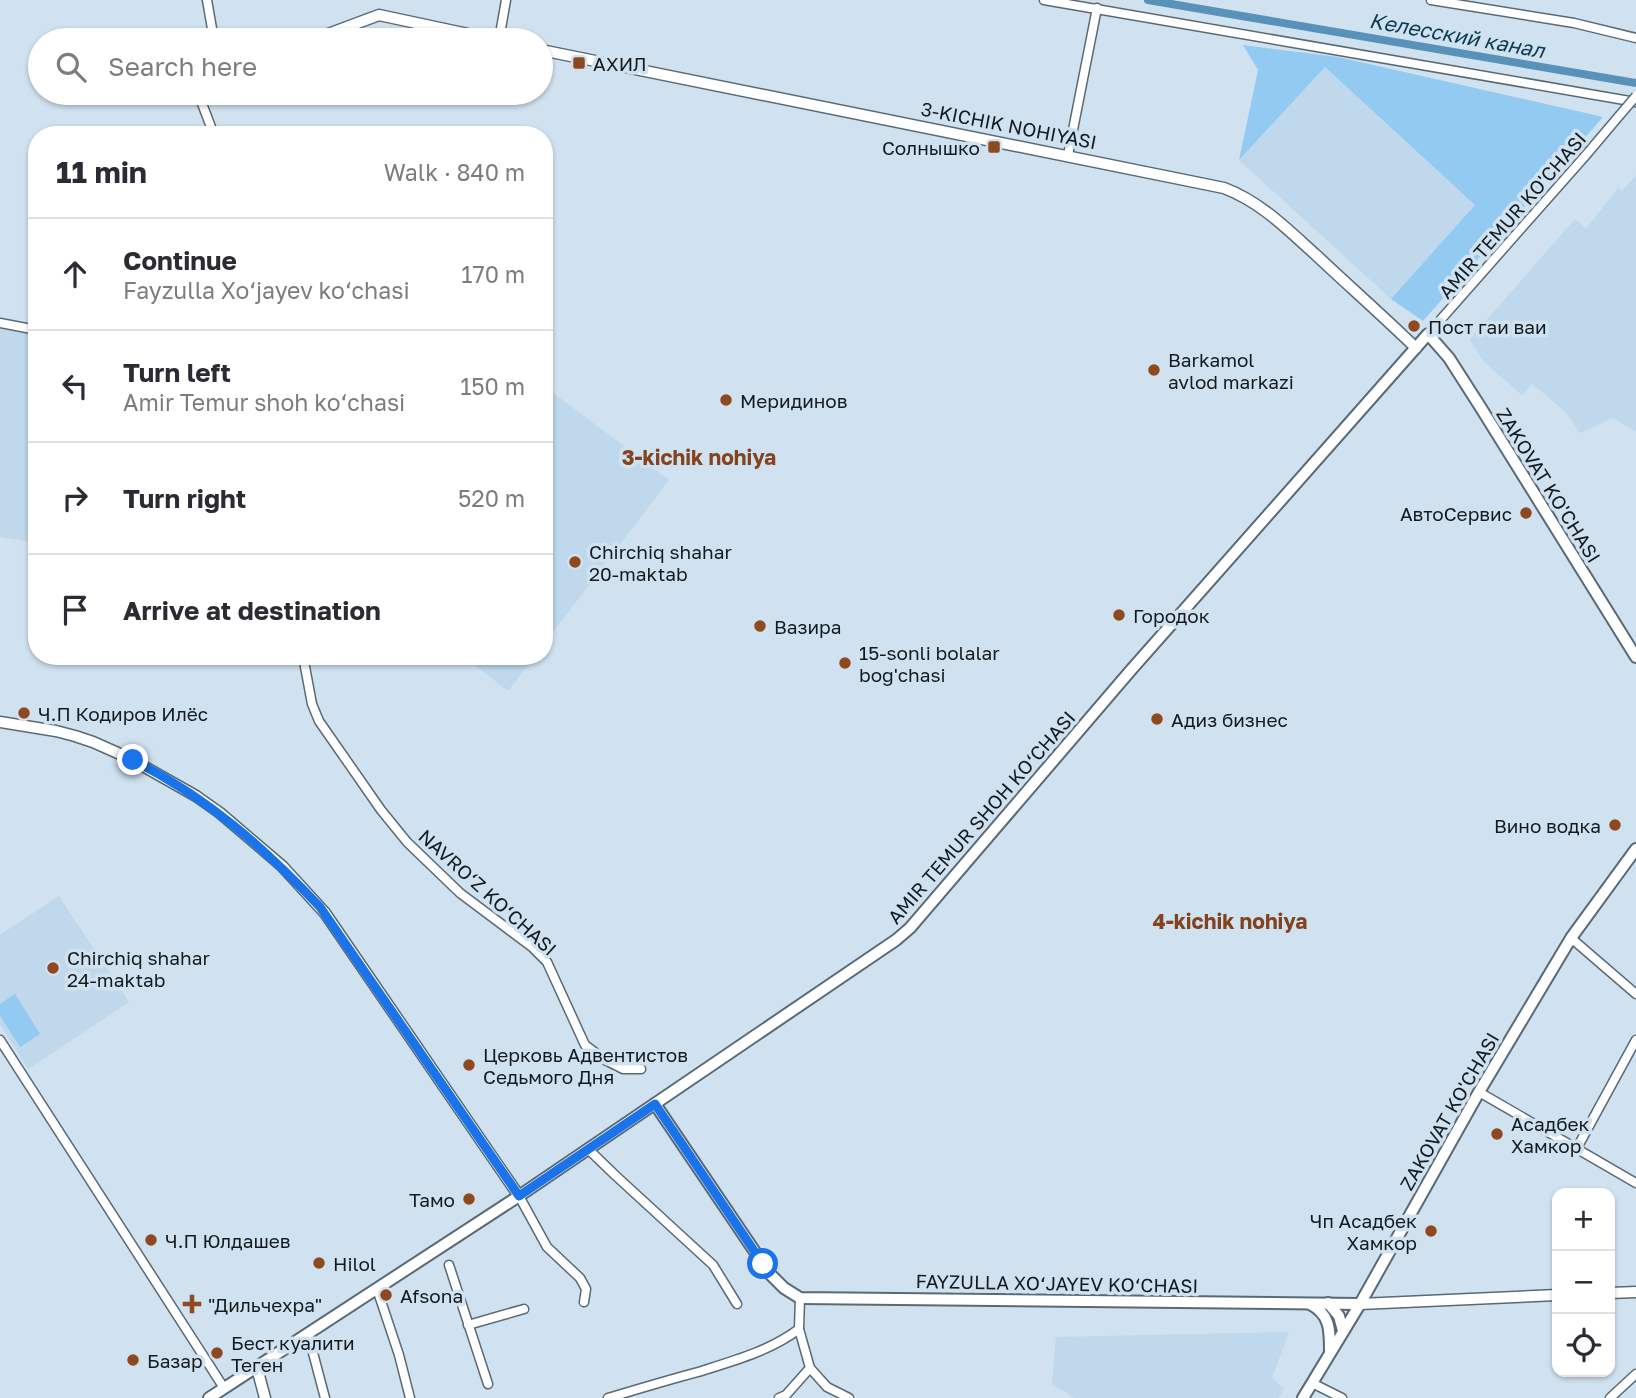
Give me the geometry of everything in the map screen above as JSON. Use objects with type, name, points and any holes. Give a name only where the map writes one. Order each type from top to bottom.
[{"type":"main road","name":"AMIR TEMUR SHOH KO‘CHASI","points":[[209,1398],[519,1196],[880,953],[910,928],[1428,334]]},
{"type":"main road","name":"ZAKOVAT KO'CHASI","points":[[1428,334],[1449,358],[1475,398],[1636,657]]},
{"type":"main road","name":"ZAKOVAT KO'CHASI","points":[[1303,1398],[1571,938],[1636,849]]},
{"type":"main road","points":[[655,1104],[770,1274],[784,1288],[800,1298]]},
{"type":"main road","name":"FAYZULLA XO‘JAYEV KO‘CHASI","points":[[800,1298],[1360,1304]]},
{"type":"main road","points":[[1308,1303],[1322,1312],[1329,1322],[1330,1353]]},
{"type":"main road","points":[[1328,1303],[1339,1316],[1343,1331]]},
{"type":"street","points":[[207,0],[212,28]]},
{"type":"street","points":[[500,28],[506,0]]},
{"type":"street","points":[[1044,0],[1636,102]]},
{"type":"street","points":[[1431,0],[1574,23],[1636,38]]},
{"type":"street","points":[[1068,155],[1097,8]]},
{"type":"street","points":[[344,28],[379,15],[440,28]]},
{"type":"street","name":"3-KICHIK NOHIYASI","points":[[553,52],[1224,187],[1256,203],[1271,215],[1416,348]]},
{"type":"street","name":"AMIR TEMUR KO'CHASI","points":[[1428,334],[1636,96]]},
{"type":"street","points":[[203,105],[211,126]]},
{"type":"street","points":[[0,323],[28,328]]},
{"type":"street","name":"NAVRO‘Z KO‘CHASI","points":[[305,665],[312,704],[319,721],[407,842],[460,893],[532,947],[547,962],[585,1045],[623,1069],[641,1069]]},
{"type":"street","points":[[0,722],[75,736],[139,763],[220,813],[282,866],[325,913],[519,1196],[547,1247],[580,1278],[586,1289],[584,1302]]},
{"type":"street","points":[[1571,938],[1636,994]]},
{"type":"street","points":[[0,1040],[224,1388]]},
{"type":"street","points":[[1577,1148],[1636,1040]]},
{"type":"street","points":[[1479,1092],[1636,1183]]},
{"type":"street","points":[[588,1149],[713,1265],[737,1304]]},
{"type":"street","points":[[449,1265],[488,1384]]},
{"type":"street","points":[[377,1289],[410,1398]]},
{"type":"street","points":[[1615,1293],[1636,1292]]},
{"type":"street","name":"FAYZULLA XO‘JAYEV KO‘CHASI","points":[[1360,1304],[1552,1295]]},
{"type":"street","points":[[800,1298],[799,1329],[810,1368],[827,1387],[849,1398]]},
{"type":"street","points":[[468,1325],[524,1309]]},
{"type":"street","points":[[608,1398],[740,1359],[770,1347],[799,1329]]},
{"type":"street","points":[[308,1334],[325,1398]]},
{"type":"street","points":[[257,1367],[265,1398]]},
{"type":"street","points":[[779,1398],[786,1395],[810,1368]]},
{"type":"street","points":[[1610,1398],[1636,1374]]},
{"type":"street","points":[[1312,1383],[1342,1398]]},
{"type":"shaded area","points":[[1243,45],[1338,57],[1603,117],[1423,321],[1391,299],[1475,205],[1325,67],[1239,160],[1258,70]]},
{"type":"shaded area","points":[[1325,67],[1475,205],[1391,299],[1239,160]]},
{"type":"shaded area","points":[[1636,175],[1636,432],[1613,418],[1580,433],[1566,412],[1532,384],[1522,395],[1483,361],[1470,339],[1575,219],[1586,229],[1618,188],[1622,191]]},
{"type":"shaded area","points":[[0,321],[28,326],[28,542],[0,537]]},
{"type":"shaded area","name":"Chirchiq shahar 20-maktab","points":[[553,393],[669,480],[553,632]]},
{"type":"shaded area","points":[[475,665],[528,665],[508,691]]},
{"type":"shaded area","name":"Chirchiq shahar 24-maktab","points":[[59,896],[129,1002],[28,1069],[0,1024],[0,935]]},
{"type":"shaded area","points":[[15,994],[40,1034],[20,1047],[0,1016],[0,1004]]},
{"type":"shaded area","points":[[1289,1332],[1272,1378],[1284,1389],[1278,1398],[1075,1398],[1052,1384],[1056,1337]]},
{"type":"waterway","name":"Келесский канал","points":[[1148,0],[1636,83]]},
{"type":"place","name":"АХИЛ","points":[[579,63]]},
{"type":"place","name":"Солнышко","points":[[994,147]]},
{"type":"place","name":"Пост гаи ваи","points":[[1414,326]]},
{"type":"place","name":"Barkamol avlod markazi","points":[[1154,370]]},
{"type":"place","name":"Меридинов","points":[[726,400]]},
{"type":"place","name":"АвтоСервис","points":[[1526,513]]},
{"type":"place","name":"Chirchiq shahar 20-maktab","points":[[575,562]]},
{"type":"place","name":"Городок","points":[[1119,615]]},
{"type":"place","name":"Вазира","points":[[760,626]]},
{"type":"place","name":"15-sonli bolalar bog'chasi","points":[[845,663]]},
{"type":"place","name":"Ч.П Кодиров Илёс","points":[[24,713]]},
{"type":"place","name":"Адиз бизнес","points":[[1157,719]]},
{"type":"place","name":"Вино водка","points":[[1615,825]]},
{"type":"place","name":"Chirchiq shahar 24-maktab","points":[[53,968]]},
{"type":"place","name":"Церковь Адвентистов Седьмого Дня","points":[[469,1065]]},
{"type":"place","name":"Асадбек Хамкор","points":[[1497,1134]]},
{"type":"place","name":"Тамо","points":[[469,1199]]},
{"type":"place","name":"Чп Асадбек Хамкор","points":[[1431,1231]]},
{"type":"place","name":"Ч.П Юлдашев","points":[[151,1240]]},
{"type":"place","name":"Hilol","points":[[319,1263]]},
{"type":"place","name":"Afsona","points":[[386,1295]]},
{"type":"place","name":"\"Дильчехра\"","points":[[192,1304]]},
{"type":"place","name":"Бест куалити Теген","points":[[217,1353]]},
{"type":"place","name":"Базар","points":[[133,1360]]},
{"type":"district","name":"3-kichik nohiya","points":[[699,457]]},
{"type":"district","name":"4-kichik nohiya","points":[[1230,921]]},
{"type":"route","points":[[133,760],[220,813],[282,866],[320,907],[519,1196],[655,1104],[763,1264]]}]
